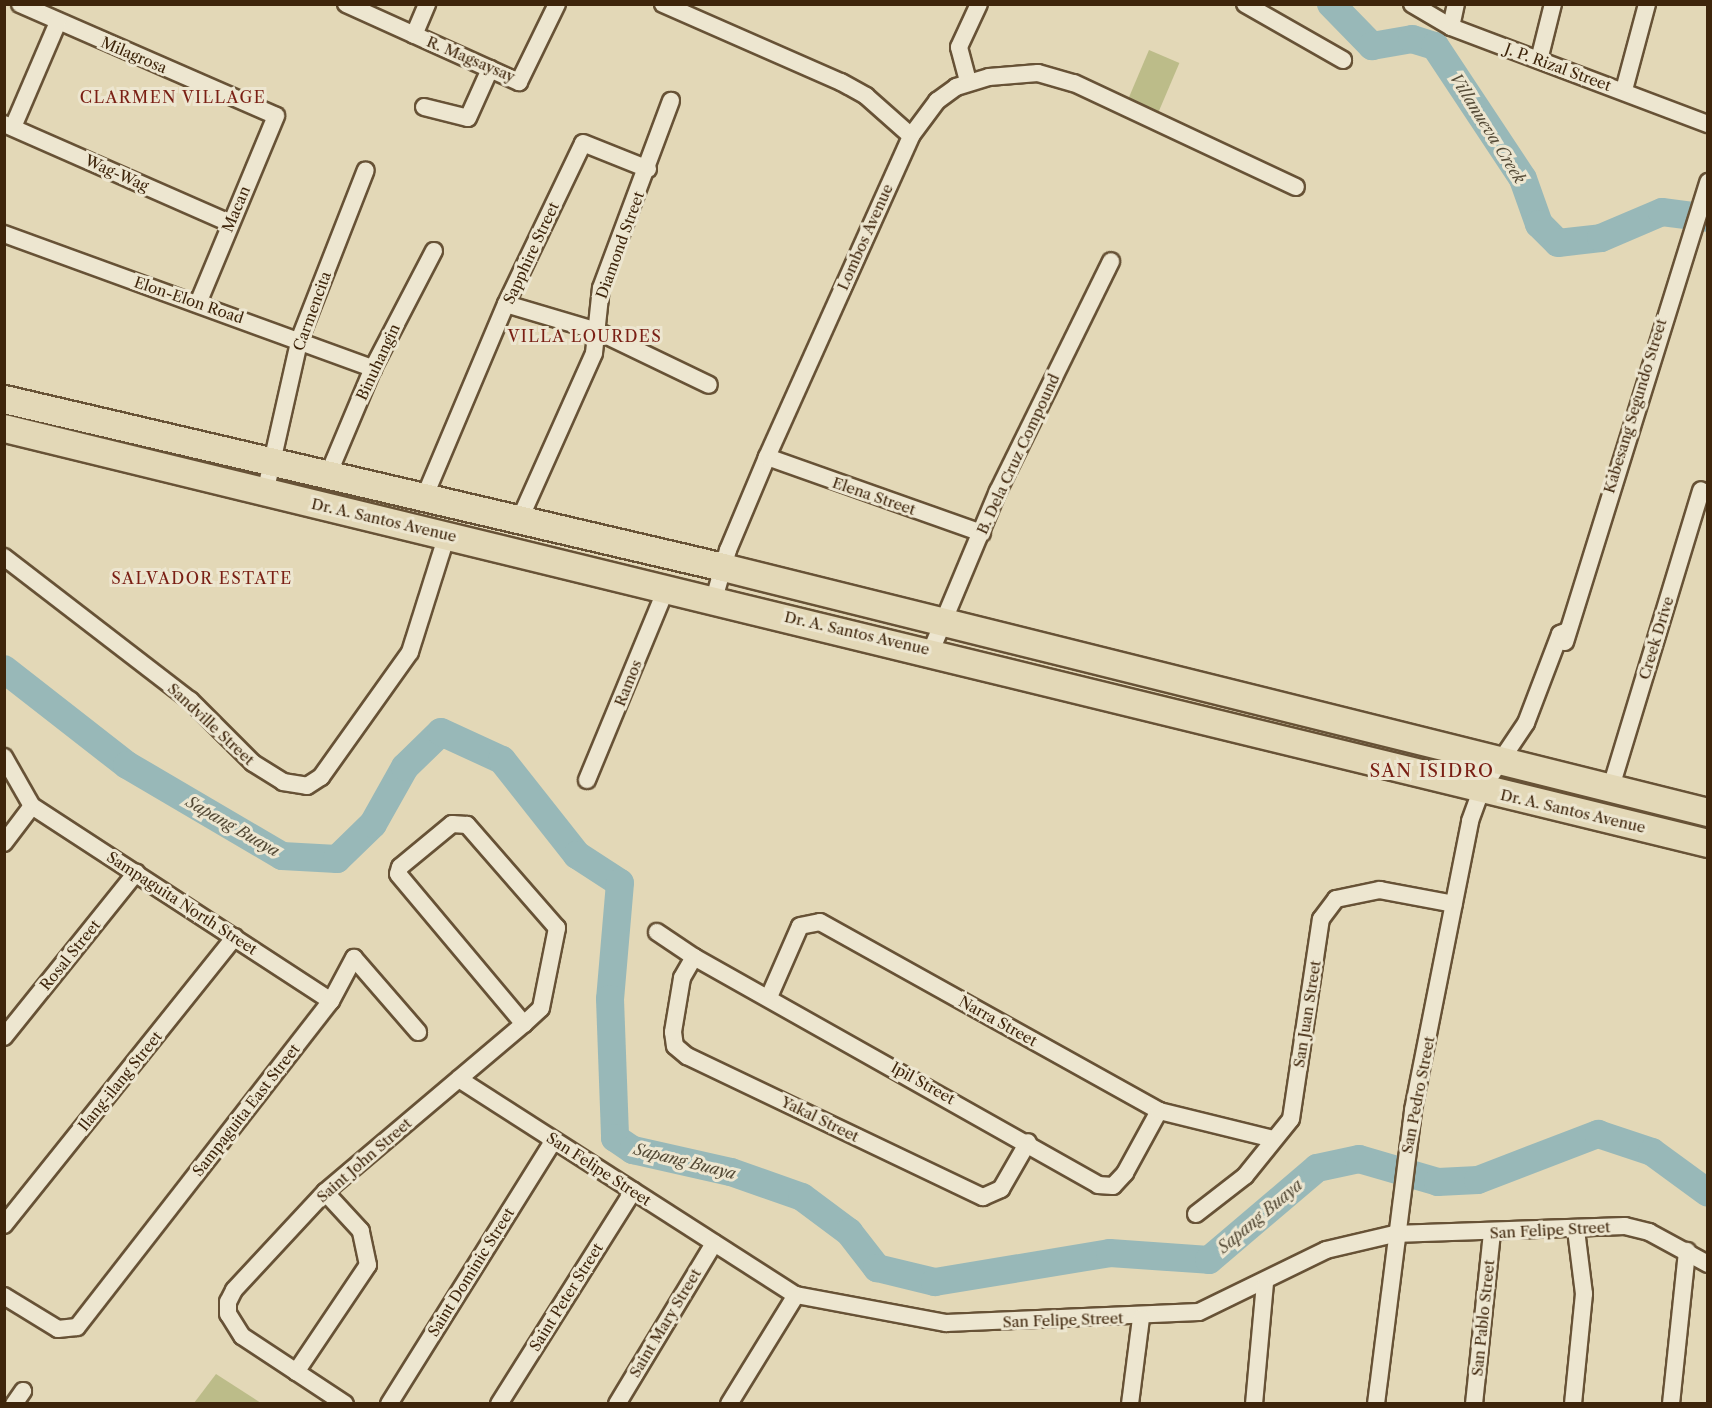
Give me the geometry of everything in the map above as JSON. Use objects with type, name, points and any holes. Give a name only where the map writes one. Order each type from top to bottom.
[{"type":"main road","name":"Dr. A. Santos Avenue","points":[[4,399],[723,567],[1497,763],[1611,787],[1707,812]]},
{"type":"main road","name":"Dr. A. Santos Avenue","points":[[6,433],[668,587],[932,651],[1481,790],[1707,843]]},
{"type":"street","name":"Milagrosa","points":[[20,4],[276,116]]},
{"type":"street","name":"R. Magsaysay","points":[[346,4],[519,82],[557,4]]},
{"type":"street","points":[[414,35],[427,4]]},
{"type":"street","points":[[663,4],[841,82],[866,96],[910,136]]},
{"type":"street","points":[[979,4],[959,46],[968,81],[1038,73],[1074,83],[1296,187]]},
{"type":"street","points":[[1245,4],[1343,60]]},
{"type":"street","name":"J. P. Rizal Street","points":[[1412,4],[1451,27],[1624,90],[1707,124]]},
{"type":"street","points":[[1451,27],[1456,4]]},
{"type":"street","points":[[1539,60],[1553,4]]},
{"type":"street","points":[[1624,90],[1647,4]]},
{"type":"street","points":[[9,126],[58,22]]},
{"type":"street","points":[[424,107],[464,120],[472,116],[490,69]]},
{"type":"street","name":"Lombos Avenue","points":[[714,599],[723,567],[767,457],[910,136],[938,101],[968,81]]},
{"type":"street","name":"Diamond Street","points":[[519,521],[594,353],[602,288],[648,169],[671,101]]},
{"type":"street","name":"Macan","points":[[198,303],[229,223],[276,116]]},
{"type":"street","name":"Wag-Wag","points":[[9,126],[229,223]]},
{"type":"street","name":"Sapphire Street","points":[[424,498],[506,304],[583,143],[648,169]]},
{"type":"street","name":"Carmencita","points":[[265,493],[300,338],[366,170]]},
{"type":"street","name":"Kabesang Segundo Street","points":[[1481,790],[1526,723],[1562,638],[1706,186]]},
{"type":"street","name":"Elon-Elon Road","points":[[4,234],[300,338],[373,368]]},
{"type":"street","name":"Binuhangin","points":[[328,475],[373,368],[434,251]]},
{"type":"street","name":"B. Dela Cruz Compound","points":[[932,651],[942,621],[982,533],[1111,261]]},
{"type":"street","points":[[506,304],[597,331],[709,385]]},
{"type":"street","name":"Elena Street","points":[[767,457],[982,533]]},
{"type":"street","name":"Creek Drive","points":[[1611,787],[1701,489]]},
{"type":"street","name":"Sandville Street","points":[[4,557],[190,700],[235,749],[284,782],[307,786],[321,777],[410,652],[447,535]]},
{"type":"street","name":"Ramos","points":[[587,780],[668,587]]},
{"type":"street","points":[[4,757],[32,806],[4,843]]},
{"type":"street","name":"San Pedro Street","points":[[1376,1404],[1394,1234],[1406,1159],[1470,821],[1481,790]]},
{"type":"street","name":"Sampaguita North Street","points":[[32,806],[331,1001]]},
{"type":"street","name":"Saint John Street","points":[[296,1372],[242,1336],[228,1314],[234,1290],[325,1191],[459,1079],[524,1024],[542,1008],[557,928],[467,825],[452,824],[400,867],[398,874],[524,1024]]},
{"type":"street","name":"Rosal Street","points":[[4,1037],[136,873]]},
{"type":"street","name":"San Juan Street","points":[[1196,1214],[1245,1176],[1291,1119],[1322,919],[1336,899],[1380,890],[1454,904]]},
{"type":"street","name":"Narra Street","points":[[769,997],[800,926],[820,922],[1159,1111],[1273,1139]]},
{"type":"street","name":"Ipil Street","points":[[657,932],[694,957],[1028,1142],[1098,1185],[1113,1186],[1159,1111]]},
{"type":"street","name":"Ilang-ilang Street","points":[[4,1225],[235,937]]},
{"type":"street","name":"Yakal Street","points":[[694,957],[682,978],[672,1032],[675,1046],[687,1056],[982,1197],[1001,1188],[1028,1142]]},
{"type":"street","name":"Sampaguita East Street","points":[[4,1296],[68,1330],[77,1327],[331,1001],[354,958],[418,1032]]},
{"type":"street","name":"San Felipe Street","points":[[459,1079],[796,1295],[946,1323],[1141,1318],[1212,1309],[1346,1242],[1394,1234],[1492,1233],[1625,1226],[1687,1251],[1707,1264]]},
{"type":"street","name":"Saint Dominic Street","points":[[389,1404],[554,1140]]},
{"type":"street","points":[[325,1191],[361,1231],[368,1266],[296,1372],[345,1404]]},
{"type":"street","name":"Saint Peter Street","points":[[499,1404],[633,1191]]},
{"type":"street","points":[[1573,1404],[1584,1294],[1576,1230]]},
{"type":"street","name":"San Pablo Street","points":[[1474,1404],[1492,1233]]},
{"type":"street","name":"Saint Mary Street","points":[[617,1404],[714,1243]]},
{"type":"street","points":[[1671,1404],[1687,1251]]},
{"type":"street","points":[[1254,1404],[1265,1283]]},
{"type":"street","points":[[729,1404],[796,1295]]},
{"type":"street","points":[[1130,1404],[1141,1318]]},
{"type":"green space","points":[[1149,50],[1179,63],[1157,116],[1126,103]]},
{"type":"green space","points":[[216,1374],[261,1403],[194,1403]]},
{"type":"waterway","name":"Villanueva Creek","points":[[1331,4],[1372,46],[1412,39],[1435,46],[1523,179],[1539,224],[1558,243],[1601,238],[1662,212],[1708,218]]},
{"type":"waterway","name":"Sapang Buaya","points":[[4,669],[127,765],[282,856],[337,859],[373,824],[405,767],[441,732],[502,760],[577,855],[620,883],[610,999],[615,1138],[633,1150],[731,1172],[802,1197],[849,1232],[877,1268],[935,1282],[1110,1253],[1209,1260],[1317,1168],[1359,1159],[1438,1182],[1478,1180],[1598,1134],[1652,1152],[1708,1193]]},
{"type":"district","name":"CLARMEN VILLAGE","points":[[173,97]]},
{"type":"district","name":"VILLA LOURDES","points":[[585,336]]},
{"type":"district","name":"SALVADOR ESTATE","points":[[202,578]]},
{"type":"district","name":"SAN ISIDRO","points":[[1432,771]]}]
